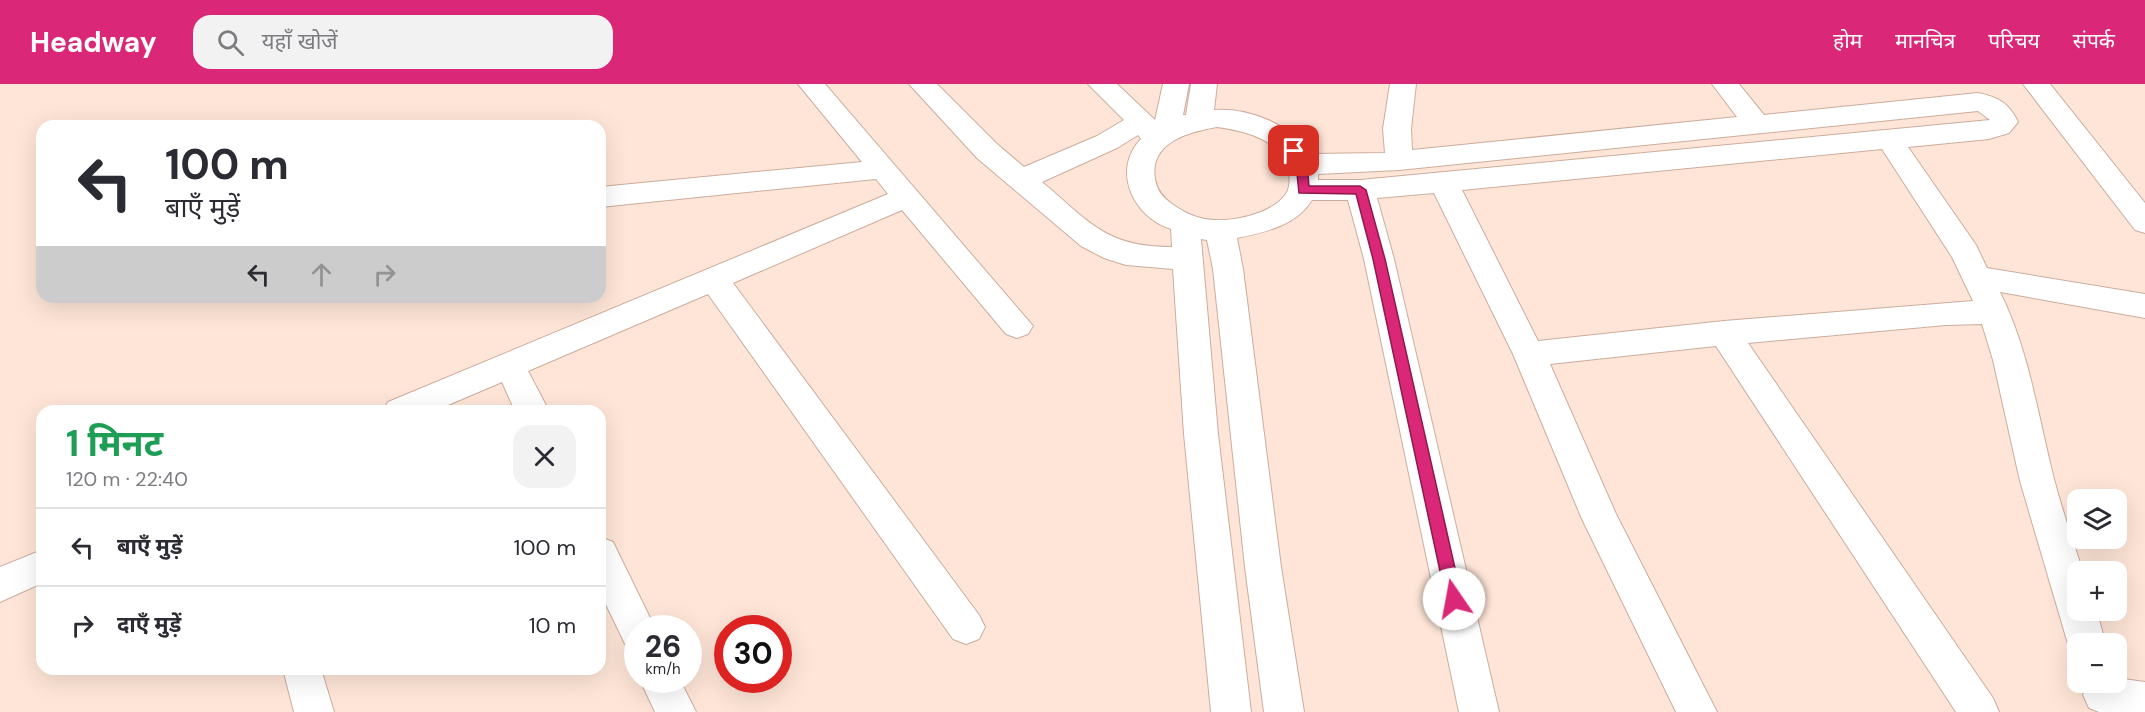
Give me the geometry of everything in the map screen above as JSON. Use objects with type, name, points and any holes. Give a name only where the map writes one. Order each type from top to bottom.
[{"type":"street","points":[[811,84],[1017,326]]},
{"type":"street","points":[[922,84],[987,151],[1108,251],[1135,257],[1189,258]]},
{"type":"street","points":[[1101,84],[1155,130]]},
{"type":"street","points":[[1021,180],[1107,142],[1155,130],[1199,119],[1226,119],[1252,124],[1283,140],[1302,177],[1296,203],[1285,213],[1262,222],[1220,229],[1204,229],[1185,224],[1153,203],[1143,189],[1139,175],[1140,161],[1155,130],[1176,84]]},
{"type":"street","points":[[1199,119],[1204,84]]},
{"type":"street","points":[[1399,161],[1397,129],[1403,84]]},
{"type":"street","points":[[1725,84],[1757,124]]},
{"type":"street","points":[[2036,84],[2145,223]]},
{"type":"street","points":[[1994,94],[2004,122],[1999,127],[1889,139],[1360,190],[1302,177],[1338,165],[1399,161],[1978,102],[1994,94]]},
{"type":"street","points":[[1889,139],[1965,253],[1994,312],[2009,360],[2037,481],[2084,633]]},
{"type":"street","points":[[606,196],[883,169]]},
{"type":"street","points":[[1443,181],[1529,354],[1600,519],[1697,712]]},
{"type":"street","points":[[1360,190],[1379,259],[1479,712]]},
{"type":"street","points":[[414,405],[907,197]]},
{"type":"street","points":[[1185,224],[1200,423],[1231,712]]},
{"type":"street","points":[[1220,229],[1228,269],[1263,567],[1284,712]]},
{"type":"street","points":[[1977,277],[2145,306]]},
{"type":"street","points":[[713,278],[966,627]]},
{"type":"street","points":[[1529,354],[1724,333],[1946,313],[1994,312]]},
{"type":"street","points":[[1724,333],[1978,712]]},
{"type":"street","points":[[509,364],[529,405]]},
{"type":"street","points":[[606,565],[630,615]]},
{"type":"street","points":[[0,585],[36,569]]},
{"type":"street","points":[[304,675],[314,712]]},
{"type":"street","points":[[666,693],[676,712]]},
{"type":"street","points":[[2097,697],[2145,701]]},
{"type":"route","points":[[1294,151],[1302,164],[1305,177],[1303,190],[1360,190],[1379,259],[1454,599]]}]
